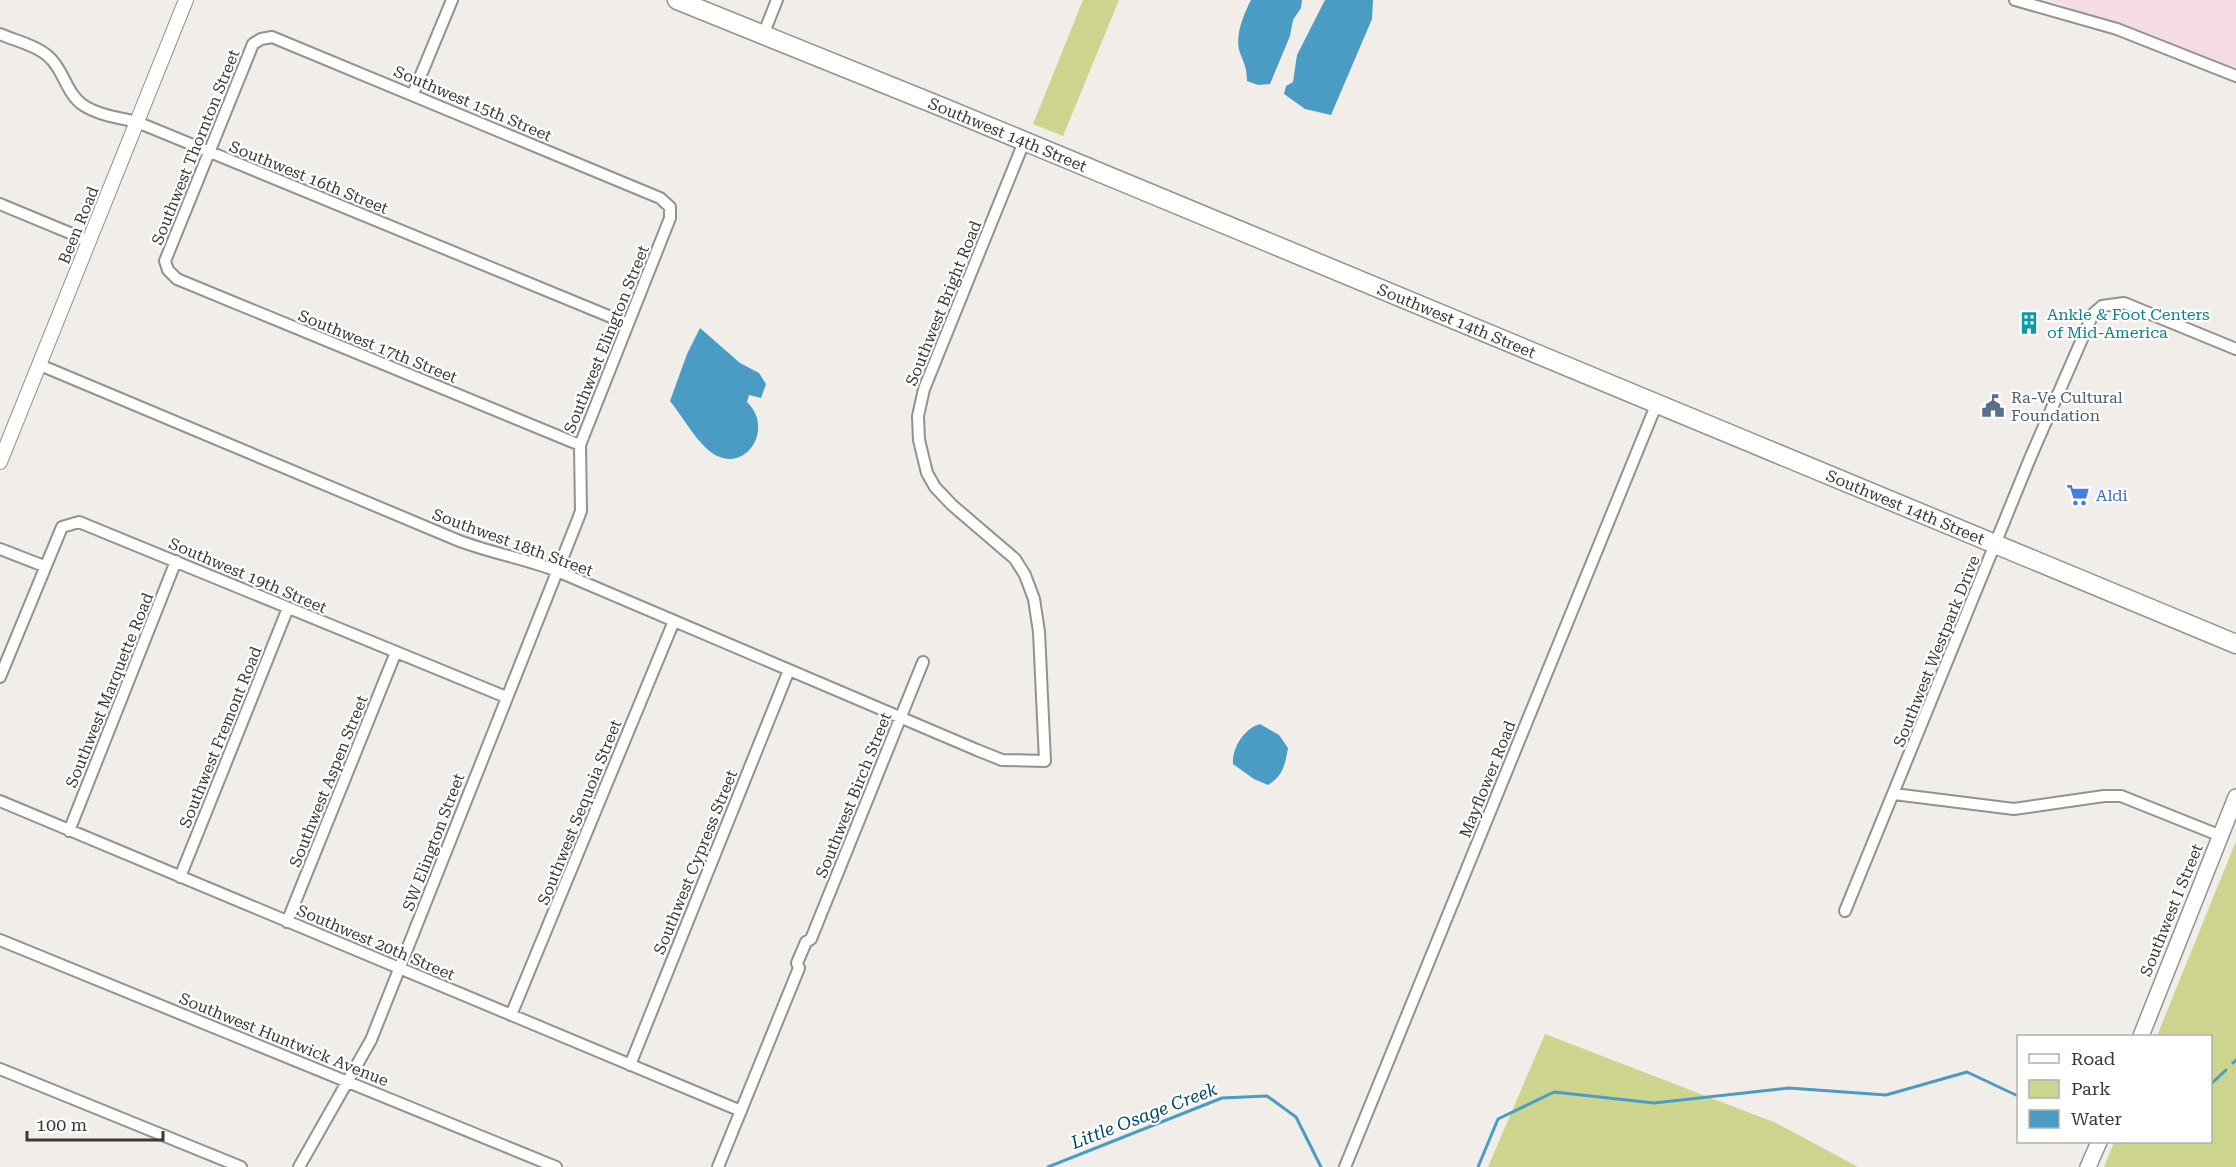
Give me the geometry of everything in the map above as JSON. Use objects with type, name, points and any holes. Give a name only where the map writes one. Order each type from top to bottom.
[{"type":"main road","name":"Southwest 14th Street","points":[[677,0],[2236,644]]},
{"type":"main road","name":"Southwest I Street","points":[[2140,1035],[2236,798]]},
{"type":"main road","points":[[2088,1167],[2098,1144]]},
{"type":"street","name":"Been Road","points":[[0,462],[186,0]]},
{"type":"street","points":[[413,94],[452,0]]},
{"type":"street","points":[[763,35],[777,0]]},
{"type":"street","points":[[2015,0],[2117,29],[2236,76]]},
{"type":"street","name":"Southwest 16th Street","points":[[0,34],[39,50],[51,59],[72,93],[82,104],[137,122],[628,324]]},
{"type":"street","name":"Southwest 15th Street","points":[[261,39],[272,37],[413,94],[660,198],[669,207]]},
{"type":"street","name":"Southwest Thornton Street","points":[[168,270],[165,261],[253,44],[261,39]]},
{"type":"street","name":"Southwest Bright Road","points":[[1024,142],[924,389],[918,416],[922,457],[935,487],[952,505],[1015,559],[1025,575],[1034,599],[1039,632],[1045,761]]},
{"type":"street","points":[[0,204],[89,241]]},
{"type":"street","name":"Southwest Elington Street","points":[[578,519],[581,511],[580,445],[670,218],[669,207]]},
{"type":"street","name":"Southwest 17th Street","points":[[168,270],[177,279],[580,445]]},
{"type":"street","name":"Southwest Westpark Drive","points":[[1845,911],[1995,544],[2093,314],[2102,306],[2124,303],[2236,349]]},
{"type":"street","name":"Southwest 18th Street","points":[[40,365],[466,543],[492,553],[527,559],[557,571],[1002,760],[1045,761]]},
{"type":"street","name":"Mayflower Road","points":[[1345,1167],[1657,403]]},
{"type":"street","name":"SW Elington Street","points":[[299,1167],[370,1040],[578,519]]},
{"type":"street","name":"Southwest 19th Street","points":[[0,677],[62,527],[79,522],[506,697]]},
{"type":"street","points":[[0,549],[44,566]]},
{"type":"street","name":"Southwest Marquette Road","points":[[69,831],[176,561]]},
{"type":"street","name":"Southwest Fremont Road","points":[[180,877],[288,608]]},
{"type":"street","name":"Southwest Sequoia Street","points":[[512,1015],[674,621]]},
{"type":"street","name":"Southwest Aspen Street","points":[[287,922],[396,652]]},
{"type":"street","name":"Southwest Birch Street","points":[[718,1167],[799,968],[804,966],[812,945],[811,939],[923,662]]},
{"type":"street","name":"Southwest Cypress Street","points":[[630,1065],[789,670]]},
{"type":"street","points":[[1894,794],[2014,809],[2104,796],[2121,796],[2221,836]]},
{"type":"street","name":"Southwest 20th Street","points":[[0,801],[741,1111]]},
{"type":"street","name":"Southwest Huntwick Avenue","points":[[0,939],[556,1167]]},
{"type":"street","points":[[0,1069],[241,1167]]},
{"type":"shaded area","points":[[2050,0],[2236,0],[2236,71]]},
{"type":"green space","points":[[1083,0],[1119,0],[1063,136],[1033,124]]},
{"type":"green space","points":[[2236,841],[2236,1167],[2104,1167],[2114,1143],[2212,1143],[2212,1035],[2157,1035]]},
{"type":"green space","points":[[1545,1034],[1776,1123],[1858,1167],[1488,1167]]},
{"type":"water","points":[[1251,0],[1302,0],[1301,8],[1293,20],[1290,36],[1270,84],[1258,85],[1247,81],[1238,46],[1241,25]]},
{"type":"water","points":[[1325,0],[1373,0],[1372,19],[1331,115],[1305,109],[1284,94],[1286,86],[1293,82],[1297,55]]},
{"type":"water","points":[[700,328],[740,363],[759,373],[766,384],[761,398],[749,395],[747,402],[755,414],[758,426],[756,438],[751,448],[743,455],[732,459],[720,457],[707,449],[670,401],[687,354]]},
{"type":"water","points":[[1260,724],[1279,735],[1288,748],[1282,770],[1277,778],[1268,785],[1254,779],[1233,764],[1240,739],[1254,726]]},
{"type":"waterway","name":"Little Osage Creek","points":[[2233,1063],[2236,1060]]},
{"type":"waterway","name":"Little Osage Creek","points":[[2212,1083],[2226,1070]]},
{"type":"waterway","name":"Little Osage Creek","points":[[1478,1167],[1498,1119],[1554,1092],[1654,1103],[1789,1088],[1886,1095],[1967,1072],[2017,1096]]},
{"type":"waterway","name":"Little Osage Creek","points":[[1048,1167],[1222,1098],[1267,1096],[1296,1117],[1321,1167]]},
{"type":"place","name":"Ankle & Foot Centers of Mid-America","points":[[2029,323]]},
{"type":"place","name":"Ra-Ve Cultural Foundation","points":[[1993,406]]},
{"type":"place","name":"Aldi","points":[[2078,495]]}]
